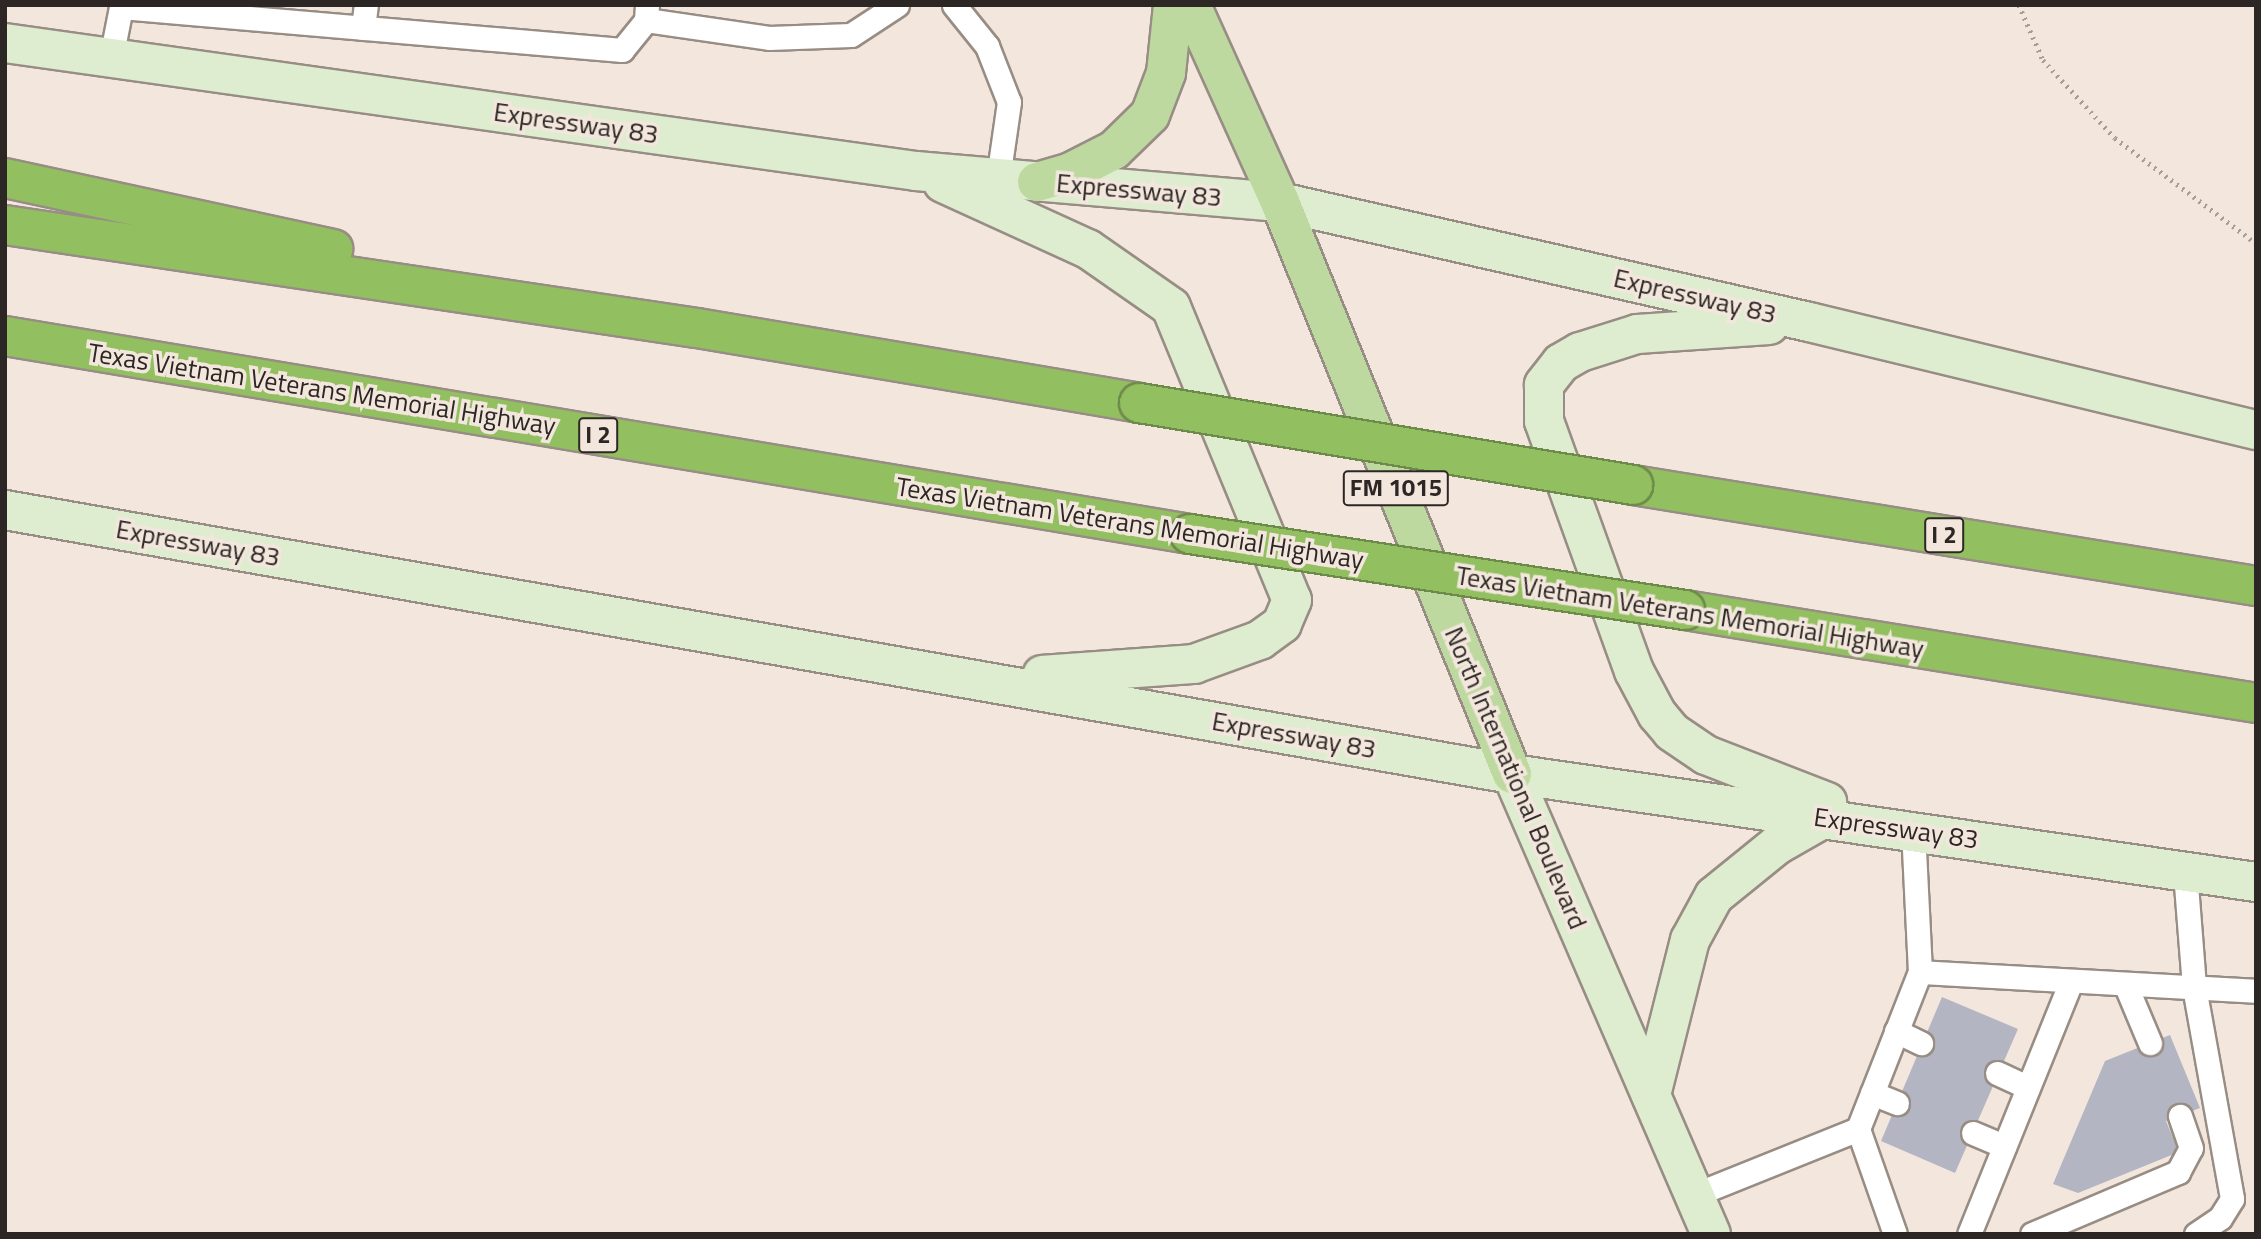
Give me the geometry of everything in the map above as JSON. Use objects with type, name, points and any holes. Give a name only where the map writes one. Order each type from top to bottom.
[{"type":"highway","points":[[5,178],[697,328]]},
{"type":"highway","name":"I 2","points":[[5,225],[697,328],[1139,404],[2256,586]]},
{"type":"highway","name":"Texas Vietnam Veterans Memorial Highway","points":[[5,336],[1190,534],[1685,610],[2256,704]]},
{"type":"main road","points":[[1037,182],[1071,172],[1114,150],[1150,115],[1166,73],[1173,5]]},
{"type":"main road","name":"FM 1015","points":[[1191,5],[1280,202]]},
{"type":"main road","name":"Expressway 83","points":[[5,43],[916,171],[1280,202],[1809,322],[2256,430]]},
{"type":"main road","points":[[916,171],[1088,249],[1171,307],[1292,600],[1282,624],[1259,640],[1194,664],[985,679]]},
{"type":"main road","name":"North International Boulevard","points":[[1280,202],[1512,774],[1711,1234]]},
{"type":"main road","points":[[1809,322],[1637,334],[1602,343],[1561,363],[1551,374],[1544,385],[1544,421],[1634,671],[1657,714],[1672,732],[1706,755],[1899,827]]},
{"type":"main road","name":"Expressway 83","points":[[5,510],[985,679],[1512,774],[1899,827],[2256,882]]},
{"type":"main road","points":[[1651,1095],[1690,940],[1714,896],[1777,845],[1826,817]]},
{"type":"lane","points":[[111,58],[121,6],[364,17],[622,50],[646,13],[769,38],[851,35],[897,5]]},
{"type":"lane","points":[[954,5],[987,46],[1009,102],[998,178]]},
{"type":"lane","points":[[1895,1234],[1858,1129],[1920,972],[1899,827]]},
{"type":"lane","points":[[2185,872],[2194,988],[2232,1199],[2220,1218],[2196,1234]]},
{"type":"lane","points":[[1920,972],[2070,984],[2256,991]]},
{"type":"lane","points":[[1969,1234],[2070,984]]},
{"type":"lane","points":[[2126,986],[2150,1043]]},
{"type":"lane","points":[[1896,1031],[1921,1042]]},
{"type":"lane","points":[[1997,1073],[2027,1087]]},
{"type":"lane","points":[[1872,1093],[1897,1103]]},
{"type":"lane","points":[[2032,1234],[2178,1172],[2192,1148],[2180,1116]]},
{"type":"lane","points":[[1694,1195],[1858,1129]]},
{"type":"lane","points":[[1973,1133],[2004,1146]]},
{"type":"path","points":[[2019,5],[2043,60],[2115,138],[2256,243]]},
{"type":"building","points":[[1942,997],[2018,1029],[1955,1173],[1881,1141]]},
{"type":"building","points":[[2170,1035],[2200,1108],[2166,1121],[2179,1152],[2078,1193],[2053,1184],[2105,1061]]}]
